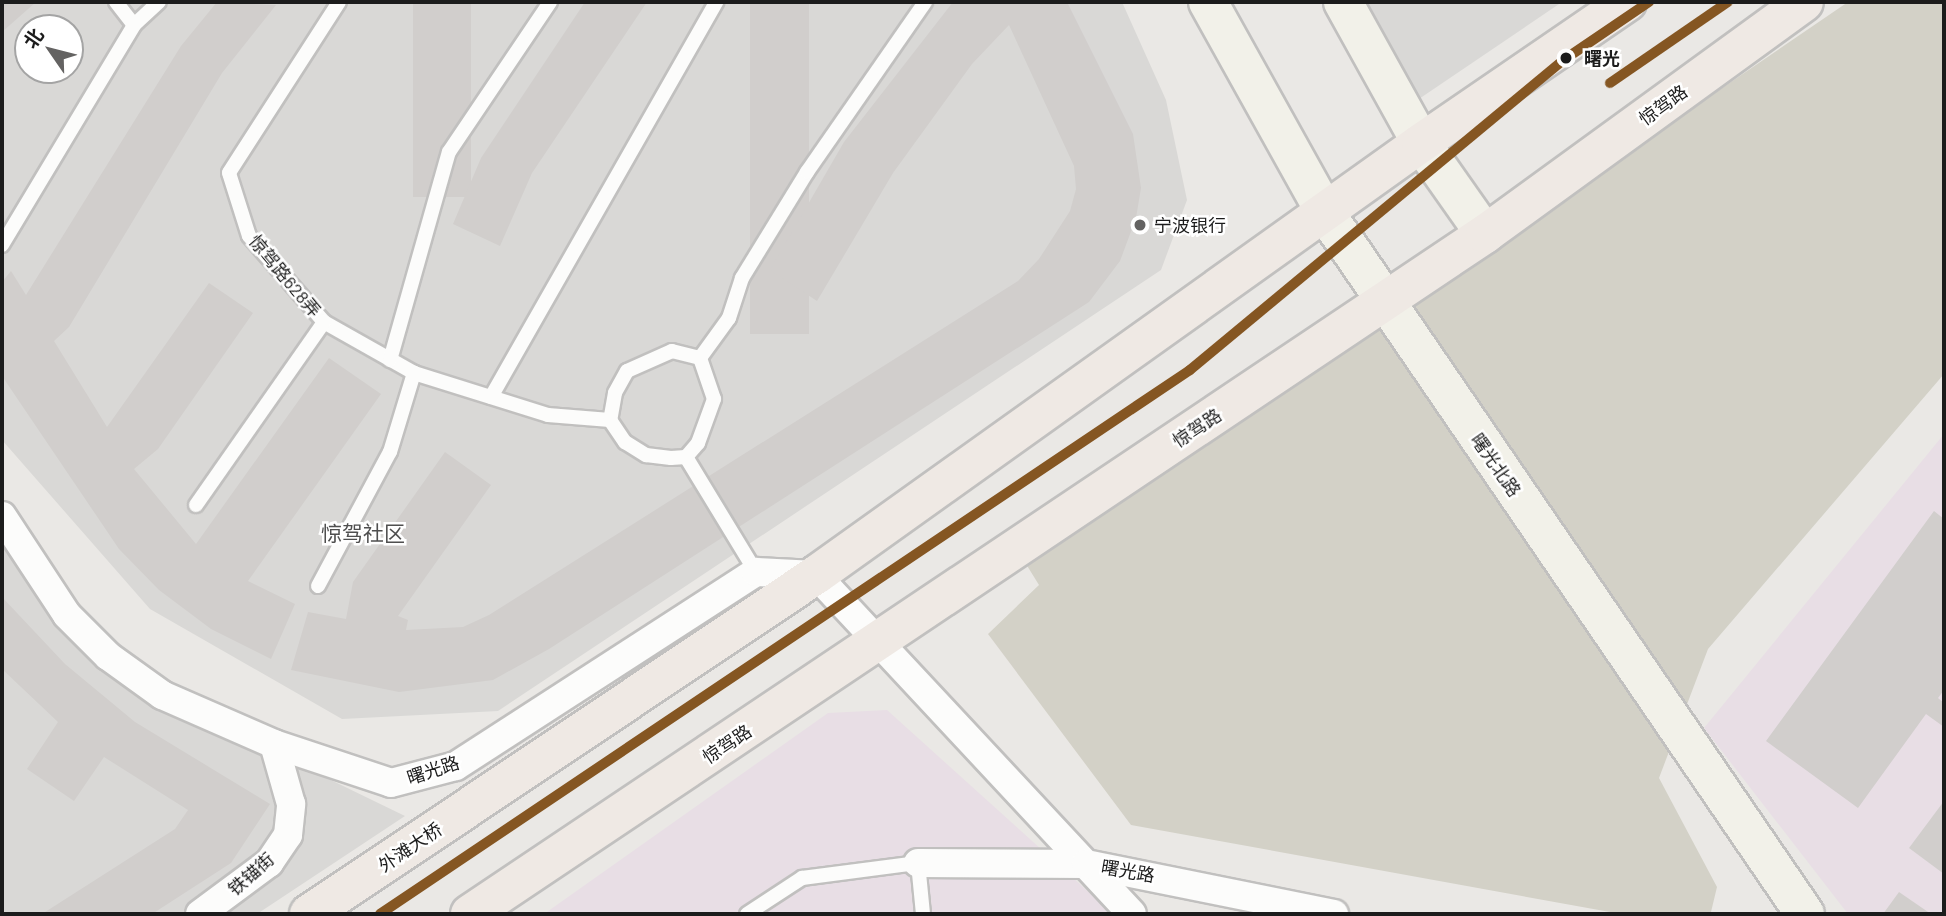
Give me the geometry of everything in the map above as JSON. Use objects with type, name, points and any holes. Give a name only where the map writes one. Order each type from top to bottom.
[{"type":"main road","name":"曙光北路","points":[[1208,2],[1326,214],[1805,914]]},
{"type":"main road","points":[[1343,2],[1421,143],[1485,234]]},
{"type":"main road","points":[[817,575],[1326,214],[1421,143],[1627,2]]},
{"type":"main road","name":"惊驾路","points":[[470,914],[582,842],[1485,234],[1804,2]]},
{"type":"main road","name":"外滩大桥","points":[[309,914],[817,575]]},
{"type":"street","name":"曙光路","points":[[2,516],[67,615],[108,656],[162,695],[274,744],[391,783],[456,766],[756,572]]},
{"type":"street","points":[[756,572],[817,575],[1132,914]]},
{"type":"street","name":"铁锚街","points":[[200,914],[269,863],[288,835],[291,804],[274,744]]},
{"type":"street","name":"曙光路","points":[[918,863],[1086,864],[1334,914]]},
{"type":"lane","points":[[116,2],[134,25]]},
{"type":"lane","points":[[2,245],[134,25],[159,2]]},
{"type":"lane","name":"惊驾路628弄","points":[[340,2],[229,173],[249,236],[324,322],[414,373],[548,415],[610,420]]},
{"type":"lane","points":[[390,360],[449,152],[550,2]]},
{"type":"lane","points":[[491,397],[716,2]]},
{"type":"lane","points":[[699,358],[729,318],[742,278],[807,172],[925,2]]},
{"type":"lane","points":[[196,505],[324,322]]},
{"type":"lane","points":[[686,457],[646,455],[625,442],[610,420],[615,393],[627,371],[672,351],[699,358]]},
{"type":"lane","points":[[686,457],[709,423],[714,399],[699,358]]},
{"type":"lane","points":[[318,586],[390,452],[414,373]]},
{"type":"lane","points":[[686,457],[756,572]]},
{"type":"lane","points":[[747,914],[802,878],[918,863],[923,914]]},
{"type":"shaded area","points":[[2,2],[1122,2],[1166,100],[1187,200],[1161,270],[498,711],[342,719],[150,609],[2,440]]},
{"type":"shaded area","points":[[1358,2],[1562,2],[1413,103]]},
{"type":"shaded area","points":[[1848,2],[1944,2],[1944,374],[1708,649],[1659,778],[1717,887],[1711,912],[1621,914],[1131,825],[988,634],[1039,585],[1026,564]]},
{"type":"shaded area","points":[[1944,434],[1944,914],[1848,914],[1704,728]]},
{"type":"shaded area","points":[[2,523],[170,702],[405,816],[257,914],[2,914]]},
{"type":"shaded area","points":[[887,710],[1113,914],[544,914],[828,713]]},
{"type":"building","points":[[2,2],[36,2],[22,14],[14,14],[14,21],[2,32]]},
{"type":"building","points":[[217,2],[276,5],[222,73],[69,327],[54,341],[107,427],[209,283],[253,313],[158,449],[134,469],[196,544],[329,358],[381,394],[248,581],[295,604],[271,659],[211,629],[159,590],[119,549],[2,376],[2,282],[11,271],[26,295],[181,46]]},
{"type":"building","points":[[413,2],[471,2],[471,197],[413,197]]},
{"type":"building","points":[[585,2],[647,2],[532,173],[500,246],[453,224],[481,158]]},
{"type":"building","points":[[750,2],[809,2],[809,334],[750,334]]},
{"type":"building","points":[[953,2],[1067,2],[1133,134],[1141,188],[1136,218],[1120,261],[1089,302],[549,649],[493,680],[399,692],[291,670],[308,612],[346,619],[353,582],[445,452],[491,485],[398,616],[408,620],[406,630],[463,627],[489,615],[1018,281],[1039,259],[1070,211],[1076,189],[1074,166],[1009,25],[972,64],[893,173],[817,301],[770,270],[844,142]]},
{"type":"building","points":[[1934,511],[1944,519],[1944,690],[1938,698],[1944,703],[1944,727],[1926,714],[1858,808],[1766,741]]},
{"type":"building","points":[[2,597],[65,664],[135,722],[270,804],[231,863],[152,914],[42,914],[175,829],[188,810],[104,757],[74,801],[27,769],[58,722],[2,669]]},
{"type":"building","points":[[1944,801],[1944,874],[1909,848]]},
{"type":"building","points":[[1899,892],[1931,914],[1883,914]]},
{"type":"transit line","points":[[380,914],[1190,370],[1565,59],[1649,2]]},
{"type":"transit line","points":[[1610,83],[1728,2]]},
{"type":"place","name":"曙光","points":[[1566,58]]},
{"type":"place","name":"宁波银行","points":[[1140,225]]},
{"type":"district","name":"惊驾社区","points":[[363,533]]}]
